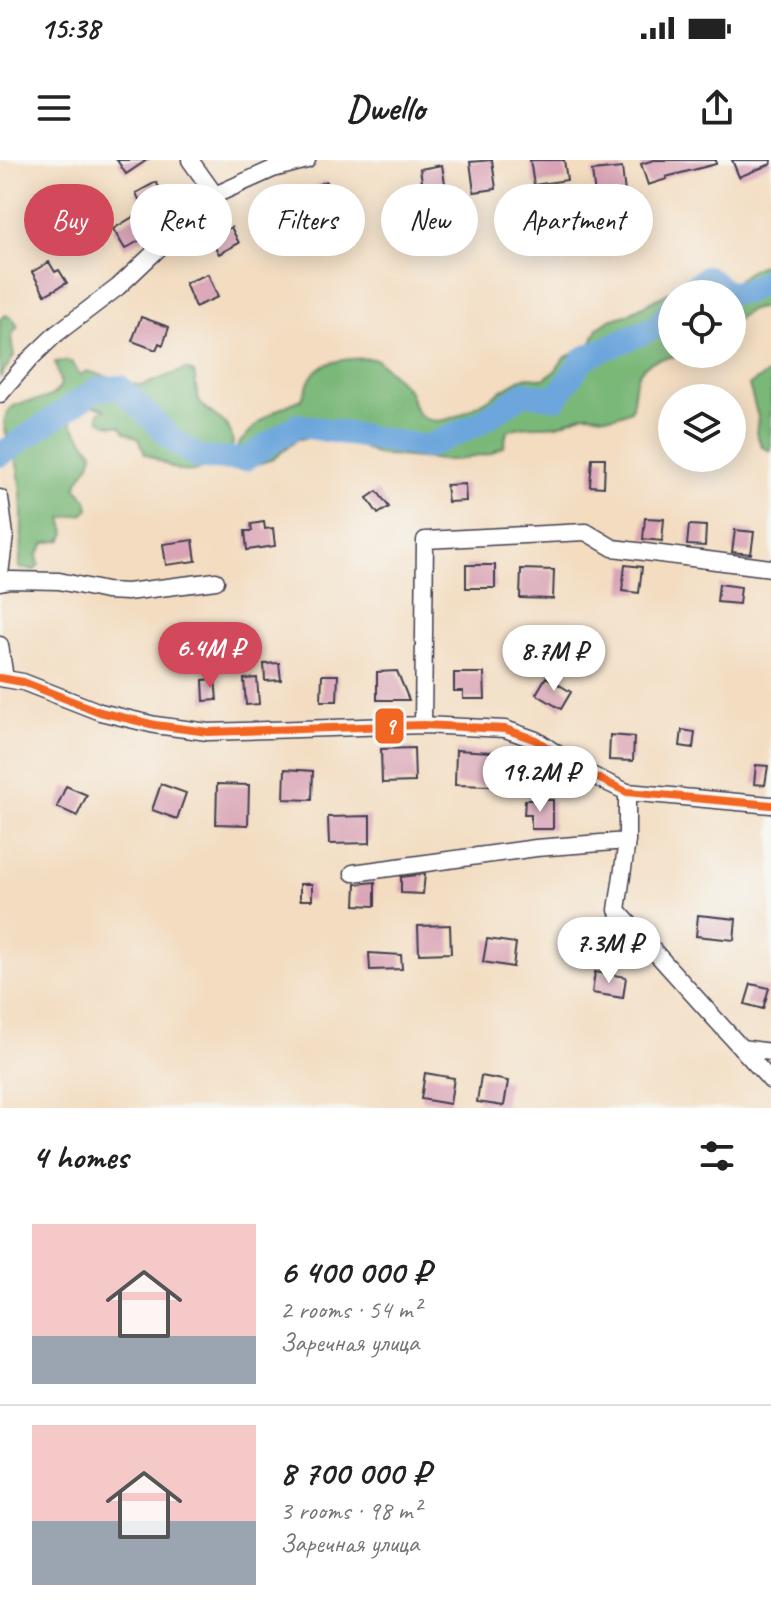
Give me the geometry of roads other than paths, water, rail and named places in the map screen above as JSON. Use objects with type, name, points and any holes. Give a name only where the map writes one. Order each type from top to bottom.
[{"type":"street","points":[[190,160],[207,184]]},
{"type":"street","points":[[232,187],[273,169],[307,160]]},
{"type":"street","points":[[0,394],[56,334],[118,287],[152,256]]},
{"type":"street","points":[[0,498],[5,535],[0,574]]},
{"type":"street","points":[[423,725],[425,540],[586,532],[613,548],[771,568]]},
{"type":"street","points":[[0,582],[59,581],[127,592],[216,581]]},
{"type":"street","points":[[0,645],[3,679],[23,682],[100,712],[155,725],[208,732],[423,725],[505,729],[536,740],[585,772],[627,792],[771,805]]},
{"type":"street","points":[[627,792],[627,841],[617,910],[771,1081]]},
{"type":"street","points":[[353,873],[536,848],[627,841]]},
{"type":"street","points":[[741,1048],[771,1052]]},
{"type":"waterway","points":[[703,280],[707,277],[711,280]]},
{"type":"waterway","points":[[746,291],[771,278]]},
{"type":"waterway","points":[[0,455],[97,389],[120,387],[171,438],[199,458],[246,459],[297,425],[426,447],[478,424],[525,393],[556,398],[584,358],[658,326]]}]
